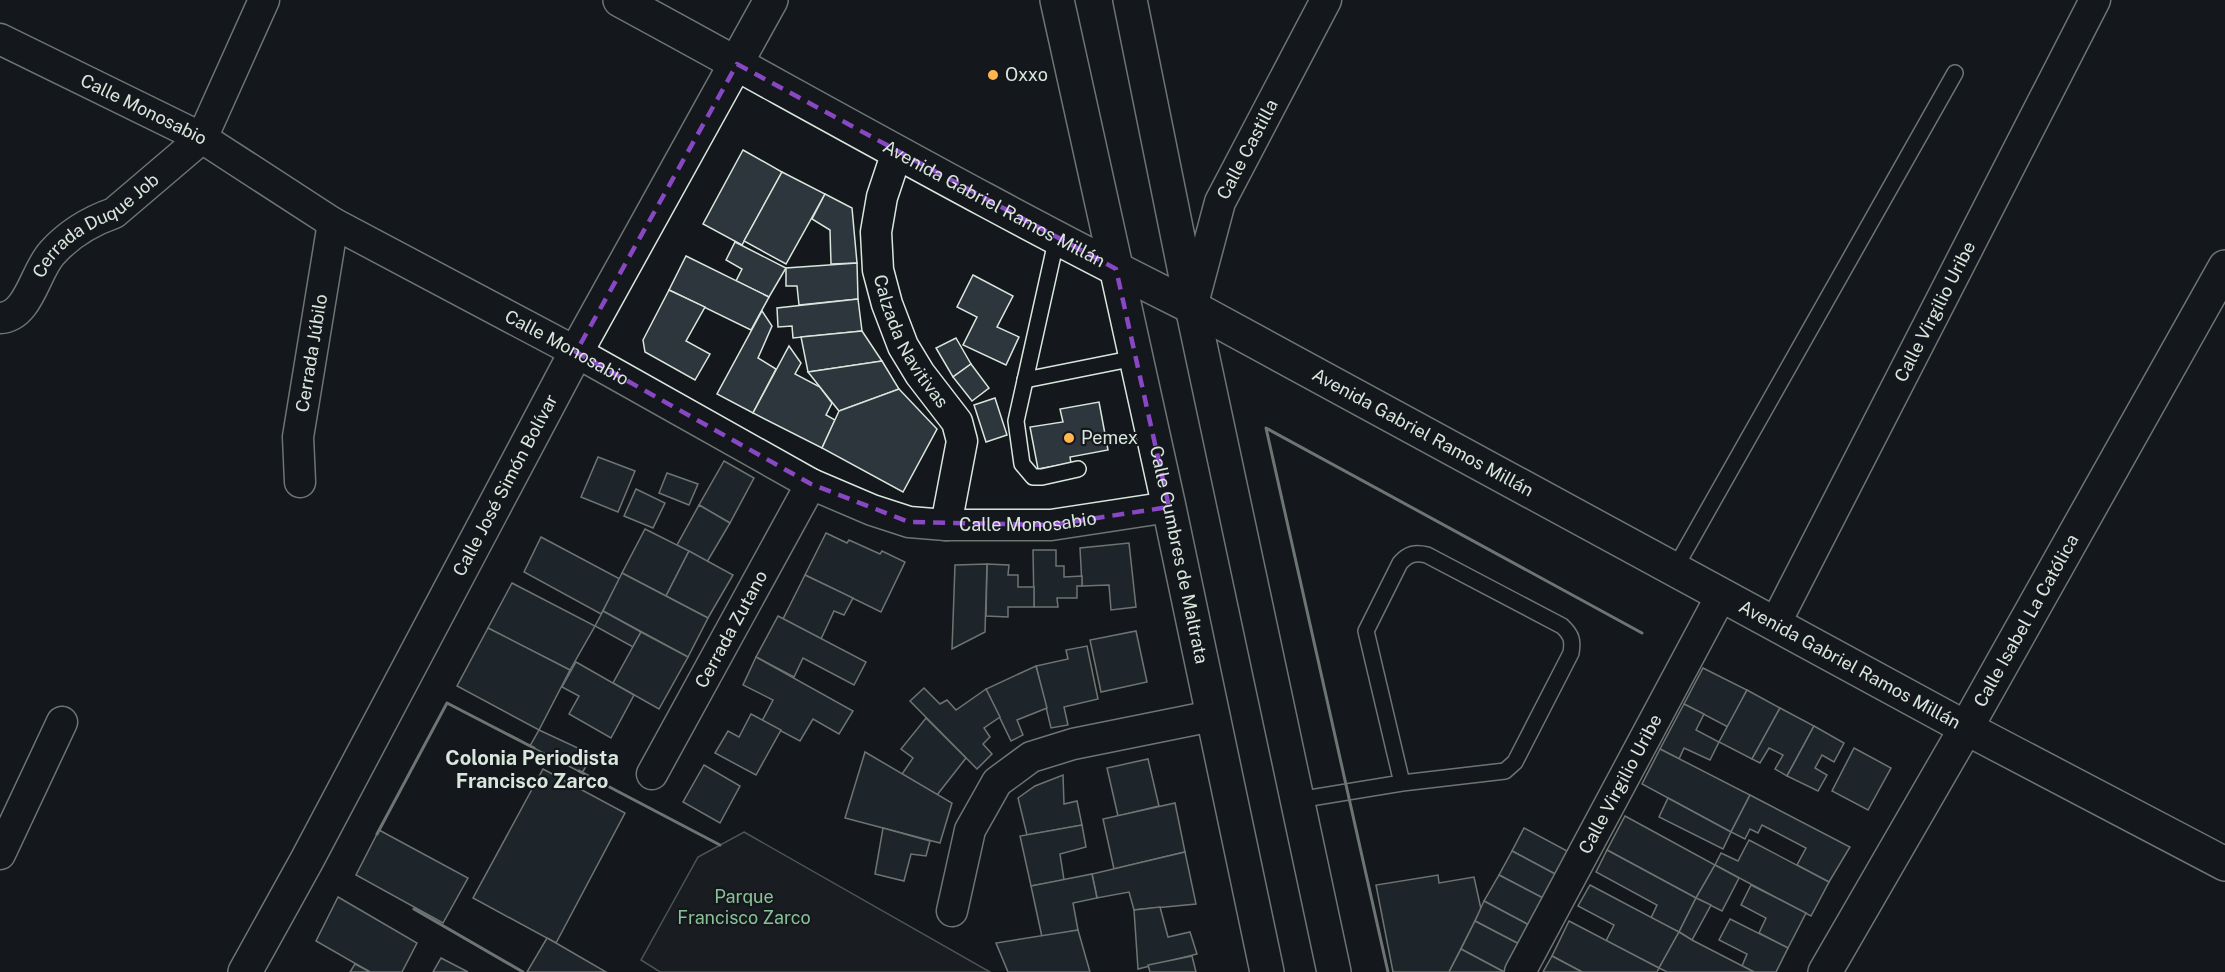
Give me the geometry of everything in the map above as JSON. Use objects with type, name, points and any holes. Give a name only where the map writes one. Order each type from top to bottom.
[{"type":"main road","name":"Avenida Gabriel Ramos Millán","points":[[620,0],[897,152],[1192,307],[1966,728],[2225,864]]},
{"type":"main road","name":"Calle José Simón Bolívar","points":[[245,972],[308,860],[576,352],[771,0]]},
{"type":"main road","name":"Calle Cumbres de Maltrata","points":[[1057,0],[1169,507],[1267,972]]},
{"type":"main road","points":[[1130,0],[1192,307],[1334,972]]},
{"type":"main road","name":"Calle Isabel La Católica","points":[[1826,972],[2225,267]]},
{"type":"street","points":[[202,138],[264,0]]},
{"type":"street","name":"Calle Castilla","points":[[1192,307],[1220,202],[1326,0]]},
{"type":"street","name":"Calle Virgilio Uribe","points":[[1775,624],[2095,0]]},
{"type":"street","name":"Calle Monosabio","points":[[0,39],[202,138],[333,223],[576,352],[811,484],[872,510],[909,522],[946,525],[1051,525],[1169,507]]},
{"type":"street","name":"Cerrada Duque Job","points":[[0,318],[10,317],[16,313],[51,254],[68,238],[97,219],[114,213],[202,138]]},
{"type":"street","name":"Calzada Navitivas","points":[[897,152],[882,197],[876,232],[878,270],[887,304],[903,346],[920,374],[957,422],[962,441],[946,525]]},
{"type":"street","name":"Cerrada Júbilo","points":[[300,482],[298,437],[333,223]]},
{"type":"street","name":"Cerrada Zutano","points":[[652,774],[811,484]]},
{"type":"street","name":"Calle Virgilio Uribe","points":[[1520,972],[1721,596]]},
{"type":"street","points":[[952,911],[969,830],[997,782],[1031,757],[1073,744],[1212,716]]},
{"type":"street","points":[[0,854],[62,722]]},
{"type":"lane","points":[[1674,570],[1955,73]]},
{"type":"lane","points":[[1058,237],[1016,421],[1022,464],[1033,477],[1078,470]]},
{"type":"lane","points":[[1025,380],[1135,358]]},
{"type":"lane","points":[[1298,800],[1402,783],[1499,772],[1511,767],[1571,653],[1573,643],[1570,633],[1562,626],[1427,555],[1417,553],[1407,556],[1400,564],[1366,632],[1402,783]]},
{"type":"highlighted area","points":[[737,64],[1116,269],[1169,507],[1051,525],[909,522],[811,484],[576,352]]},
{"type":"green space","name":"Parque Francisco Zarco","points":[[744,832],[990,972],[660,972],[641,960],[698,857]]},
{"type":"building","points":[[743,150],[782,172],[742,245],[703,224]]},
{"type":"building","points":[[782,172],[825,194],[786,264],[744,241]]},
{"type":"building","points":[[825,194],[852,208],[857,263],[831,264],[830,230],[812,219]]},
{"type":"building","points":[[735,242],[786,268],[769,297],[736,281],[742,269],[726,260]]},
{"type":"building","points":[[686,256],[769,297],[751,330],[669,290]]},
{"type":"building","points":[[857,263],[858,299],[799,305],[797,286],[786,286],[786,268]]},
{"type":"building","points":[[973,275],[1013,296],[997,327],[1019,337],[1006,365],[963,345],[977,317],[957,307]]},
{"type":"building","points":[[669,290],[705,307],[686,341],[710,354],[695,380],[645,352],[643,340]]},
{"type":"building","points":[[858,299],[862,331],[793,338],[792,326],[778,327],[777,308]]},
{"type":"building","points":[[762,311],[772,326],[758,358],[776,369],[753,413],[717,394]]},
{"type":"building","points":[[862,331],[882,361],[808,372],[801,337]]},
{"type":"building","points":[[956,338],[971,364],[953,377],[936,348]]},
{"type":"building","points":[[789,346],[801,363],[795,374],[820,387],[832,403],[826,415],[835,420],[822,448],[753,413]]},
{"type":"building","points":[[882,361],[899,389],[839,411],[808,372]]},
{"type":"building","points":[[971,364],[989,388],[972,401],[953,377]]},
{"type":"building","points":[[899,389],[937,429],[903,492],[822,448],[839,411]]},
{"type":"building","points":[[995,398],[1007,435],[986,442],[974,405]]},
{"type":"building","name":"Pemex","points":[[1099,402],[1108,450],[1070,457],[1071,463],[1038,469],[1030,427],[1063,422],[1060,409]]},
{"type":"building","points":[[598,457],[635,471],[618,512],[581,497]]},
{"type":"building","points":[[724,461],[754,478],[730,523],[699,505]]},
{"type":"building","points":[[667,473],[698,484],[689,505],[659,493]]},
{"type":"building","points":[[636,489],[665,503],[653,528],[624,516]]},
{"type":"building","points":[[699,505],[730,523],[707,562],[677,545]]},
{"type":"building","points":[[645,529],[689,551],[666,596],[622,573]]},
{"type":"building","points":[[826,533],[847,543],[849,540],[880,554],[882,551],[905,562],[881,612],[805,575]]},
{"type":"building","points":[[541,537],[620,579],[601,614],[524,572]]},
{"type":"building","points":[[1129,543],[1136,607],[1111,610],[1109,585],[1082,586],[1080,548]]},
{"type":"building","points":[[1033,550],[1056,550],[1056,566],[1064,566],[1064,577],[1082,576],[1082,586],[1077,586],[1077,598],[1057,598],[1058,607],[1034,607]]},
{"type":"building","points":[[689,551],[733,575],[708,618],[666,596]]},
{"type":"building","points":[[987,564],[1009,565],[1008,575],[1018,575],[1018,587],[1034,587],[1034,607],[1008,607],[1008,617],[986,616]]},
{"type":"building","points":[[987,564],[985,632],[952,649],[955,565]]},
{"type":"building","points":[[622,573],[708,618],[688,657],[603,611]]},
{"type":"building","points":[[805,575],[853,598],[844,615],[834,611],[821,639],[783,619]]},
{"type":"building","points":[[512,583],[595,626],[570,670],[488,628]]},
{"type":"building","points":[[603,611],[641,632],[633,647],[595,626]]},
{"type":"building","points":[[778,616],[866,662],[854,685],[803,658],[794,677],[756,657]]},
{"type":"building","points":[[488,628],[570,670],[539,730],[457,686]]},
{"type":"building","points":[[1136,631],[1147,682],[1101,692],[1090,640]]},
{"type":"building","points":[[641,632],[688,657],[659,709],[613,683]]},
{"type":"building","points":[[1087,646],[1098,699],[1064,707],[1068,725],[1051,728],[1036,666],[1068,659],[1066,650]]},
{"type":"building","points":[[756,657],[853,711],[839,734],[813,719],[800,741],[762,721],[773,700],[743,685]]},
{"type":"building","points":[[576,662],[634,695],[611,738],[569,714],[579,696],[562,687]]},
{"type":"building","points":[[1036,666],[1047,708],[1017,720],[1023,735],[1011,741],[986,689]]},
{"type":"building","points":[[1703,668],[1747,690],[1728,727],[1684,704]]},
{"type":"building","points":[[924,688],[940,704],[947,700],[956,710],[986,689],[1000,717],[984,728],[990,737],[983,744],[992,754],[977,769],[910,701]]},
{"type":"building","points":[[1747,690],[1780,708],[1752,759],[1719,742]]},
{"type":"building","points":[[1684,704],[1704,714],[1696,730],[1719,742],[1710,760],[1684,748],[1679,759],[1660,749]]},
{"type":"building","points":[[1780,708],[1814,726],[1787,776],[1775,769],[1783,755],[1769,748],[1760,763],[1752,759]]},
{"type":"building","points":[[751,714],[781,730],[756,775],[715,753],[728,731],[739,737]]},
{"type":"building","points":[[926,718],[966,758],[937,795],[902,774],[913,758],[901,749]]},
{"type":"building","points":[[1814,726],[1844,743],[1834,762],[1822,755],[1815,768],[1827,775],[1818,791],[1787,776]]},
{"type":"building","points":[[539,730],[593,755],[582,773],[530,746]]},
{"type":"building","points":[[1854,748],[1891,768],[1868,810],[1832,791]]},
{"type":"building","points":[[1660,749],[1750,795],[1731,832],[1642,784]]},
{"type":"building","points":[[865,752],[952,803],[940,843],[845,818]]},
{"type":"building","points":[[1148,759],[1159,806],[1118,816],[1107,768]]},
{"type":"building","points":[[704,765],[740,786],[720,823],[683,802]]},
{"type":"building","points":[[543,769],[625,813],[556,943],[473,898]]},
{"type":"building","points":[[1063,775],[1064,804],[1077,801],[1082,825],[1027,835],[1018,798],[1035,786]]},
{"type":"building","points":[[1750,795],[1850,847],[1829,882],[1797,865],[1806,848],[1762,825],[1758,833],[1750,829],[1745,839],[1731,832]]},
{"type":"building","points":[[1668,798],[1731,832],[1723,849],[1659,817]]},
{"type":"building","points":[[1175,803],[1185,852],[1114,869],[1103,819]]},
{"type":"building","points":[[1625,816],[1715,865],[1696,898],[1607,850]]},
{"type":"building","points":[[1082,825],[1086,847],[1060,854],[1064,880],[1031,886],[1020,836]]},
{"type":"building","points":[[883,828],[930,841],[926,856],[911,854],[904,881],[875,874]]},
{"type":"building","points":[[1524,828],[1569,852],[1557,875],[1512,851]]},
{"type":"building","points":[[379,830],[468,878],[443,923],[356,875]]},
{"type":"building","points":[[1749,840],[1829,882],[1811,916],[1715,865],[1721,853],[1738,861]]},
{"type":"building","points":[[1607,850],[1696,898],[1679,932],[1651,918],[1657,905],[1596,872]]},
{"type":"building","points":[[1512,851],[1557,875],[1545,899],[1499,875]]},
{"type":"building","points":[[1185,852],[1196,904],[1134,910],[1129,892],[1097,898],[1092,874]]},
{"type":"building","points":[[1715,865],[1739,878],[1722,911],[1696,898]]},
{"type":"building","points":[[1092,874],[1097,898],[1073,903],[1078,930],[1042,937],[1031,886]]},
{"type":"building","points":[[1438,875],[1439,883],[1474,877],[1481,909],[1449,972],[1393,972],[1376,885]]},
{"type":"building","points":[[1499,875],[1545,899],[1531,926],[1484,901]]},
{"type":"building","points":[[1590,885],[1679,932],[1659,968],[1606,941],[1614,925],[1578,906]]},
{"type":"building","points":[[1751,885],[1806,913],[1788,948],[1759,933],[1766,918],[1741,905]]},
{"type":"building","points":[[338,897],[417,943],[402,972],[370,972],[316,941]]},
{"type":"building","points":[[1696,898],[1711,905],[1692,940],[1679,932]]},
{"type":"building","points":[[1484,901],[1531,926],[1521,945],[1475,921]]},
{"type":"building","points":[[1160,907],[1168,937],[1190,932],[1197,954],[1138,969],[1134,910]]},
{"type":"building","points":[[1730,919],[1788,948],[1776,972],[1754,972],[1742,966],[1747,954],[1719,940]]},
{"type":"building","points":[[1475,921],[1521,945],[1508,972],[1461,949]]},
{"type":"building","points":[[1569,921],[1659,968],[1657,972],[1582,972],[1552,956]]},
{"type":"building","points":[[1078,930],[1090,972],[1008,972],[996,943]]},
{"type":"building","points":[[1679,932],[1754,972],[1667,972],[1659,968]]},
{"type":"building","points":[[547,938],[556,943],[606,972],[527,972]]},
{"type":"building","points":[[1461,949],[1504,972],[1449,972]]},
{"type":"building","points":[[1192,956],[1196,972],[1150,972],[1148,965]]},
{"type":"building","points":[[1552,956],[1582,972],[1543,972]]},
{"type":"building","points":[[441,958],[468,972],[433,972]]},
{"type":"building","points":[[355,964],[370,972],[350,972]]},
{"type":"wall","points":[[1388,972],[1266,428],[1642,633]]},
{"type":"wall","points":[[377,834],[447,703],[534,748]]},
{"type":"wall","points":[[579,771],[720,845]]},
{"type":"wall","points":[[414,909],[523,972]]},
{"type":"place","name":"Oxxo","points":[[993,75]]},
{"type":"place","name":"Pemex","points":[[1069,438]]},
{"type":"district","name":"Colonia Periodista Francisco Zarco","points":[[532,770]]}]
